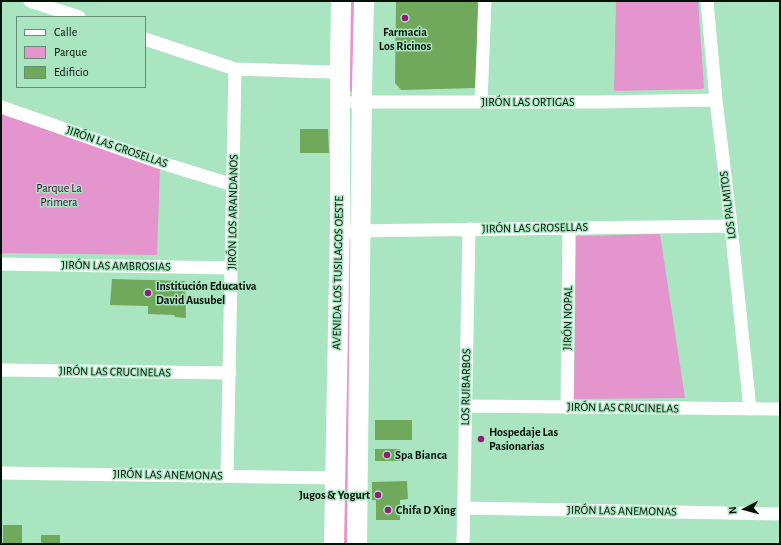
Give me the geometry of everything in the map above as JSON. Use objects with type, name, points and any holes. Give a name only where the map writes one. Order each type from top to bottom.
[{"type":"main road","name":"AVENIDA LOS TUSILAGOS OESTE","points":[[334,544],[334,478],[340,231],[341,1]]},
{"type":"main road","name":"AVENIDA LOS TUSILAGOS OESTE","points":[[357,544],[364,1]]},
{"type":"street","points":[[30,1],[76,16]]},
{"type":"street","points":[[482,102],[485,1]]},
{"type":"street","name":"LOS PALMITOS","points":[[707,1],[716,100],[750,409]]},
{"type":"street","points":[[146,39],[235,69],[329,72],[340,71]]},
{"type":"street","name":"JIRÓN LOS ARANDANOS","points":[[228,476],[235,69]]},
{"type":"street","name":"JIRÓN LAS ORTIGAS","points":[[340,102],[599,102],[716,100]]},
{"type":"street","name":"JIRÓN LAS GROSELLAS","points":[[1,106],[159,162],[233,185]]},
{"type":"street","name":"JIRÓN LAS GROSELLAS","points":[[340,231],[731,226]]},
{"type":"street","name":"JIRÓN NOPAL","points":[[567,408],[569,228]]},
{"type":"street","name":"LOS RUIBARBOS","points":[[463,544],[469,229]]},
{"type":"street","name":"JIRÓN LAS AMBROSIAS","points":[[1,264],[232,268]]},
{"type":"street","name":"JIRÓN LAS CRUCINELAS","points":[[1,370],[230,373]]},
{"type":"street","name":"JIRÓN LAS CRUCINELAS","points":[[466,406],[780,410]]},
{"type":"street","name":"JIRÓN LAS ANEMONAS","points":[[1,473],[334,478]]},
{"type":"street","name":"JIRÓN LAS ANEMONAS","points":[[464,508],[780,514]]},
{"type":"green space","points":[[347,1],[359,1],[354,91],[349,91]]},
{"type":"green space","points":[[616,1],[698,1],[703,89],[614,91]]},
{"type":"green space","name":"Parque La Primera","points":[[1,113],[160,168],[157,255],[1,253]]},
{"type":"green space","points":[[660,234],[685,398],[574,399],[576,236]]},
{"type":"green space","points":[[347,240],[352,240],[349,544],[339,544]]},
{"type":"building","points":[[396,1],[478,1],[476,88],[401,90],[395,83]]},
{"type":"building","points":[[300,129],[328,129],[329,153],[300,153]]},
{"type":"building","name":"Institución Educativa David Ausubel","points":[[112,279],[185,281],[186,318],[175,317],[174,315],[148,314],[148,306],[110,305]]},
{"type":"building","points":[[375,420],[412,420],[412,440],[375,440]]},
{"type":"building","name":"Spa Bianca","points":[[375,449],[400,449],[400,461],[375,461]]},
{"type":"building","points":[[407,481],[408,499],[400,500],[400,520],[376,520],[376,500],[372,500],[372,482]]},
{"type":"building","points":[[3,525],[22,525],[22,544],[3,544]]},
{"type":"building","points":[[41,535],[60,535],[60,544],[41,544]]},
{"type":"place","name":"Farmacia Los Ricinos","points":[[405,18]]},
{"type":"place","name":"Institución Educativa David Ausubel","points":[[148,293]]},
{"type":"place","name":"Hospedaje Las Pasionarias","points":[[481,439]]},
{"type":"place","name":"Spa Bianca","points":[[387,455]]},
{"type":"place","name":"Jugos & Yogurt","points":[[378,495]]},
{"type":"place","name":"Chifa D Xing","points":[[388,510]]}]
